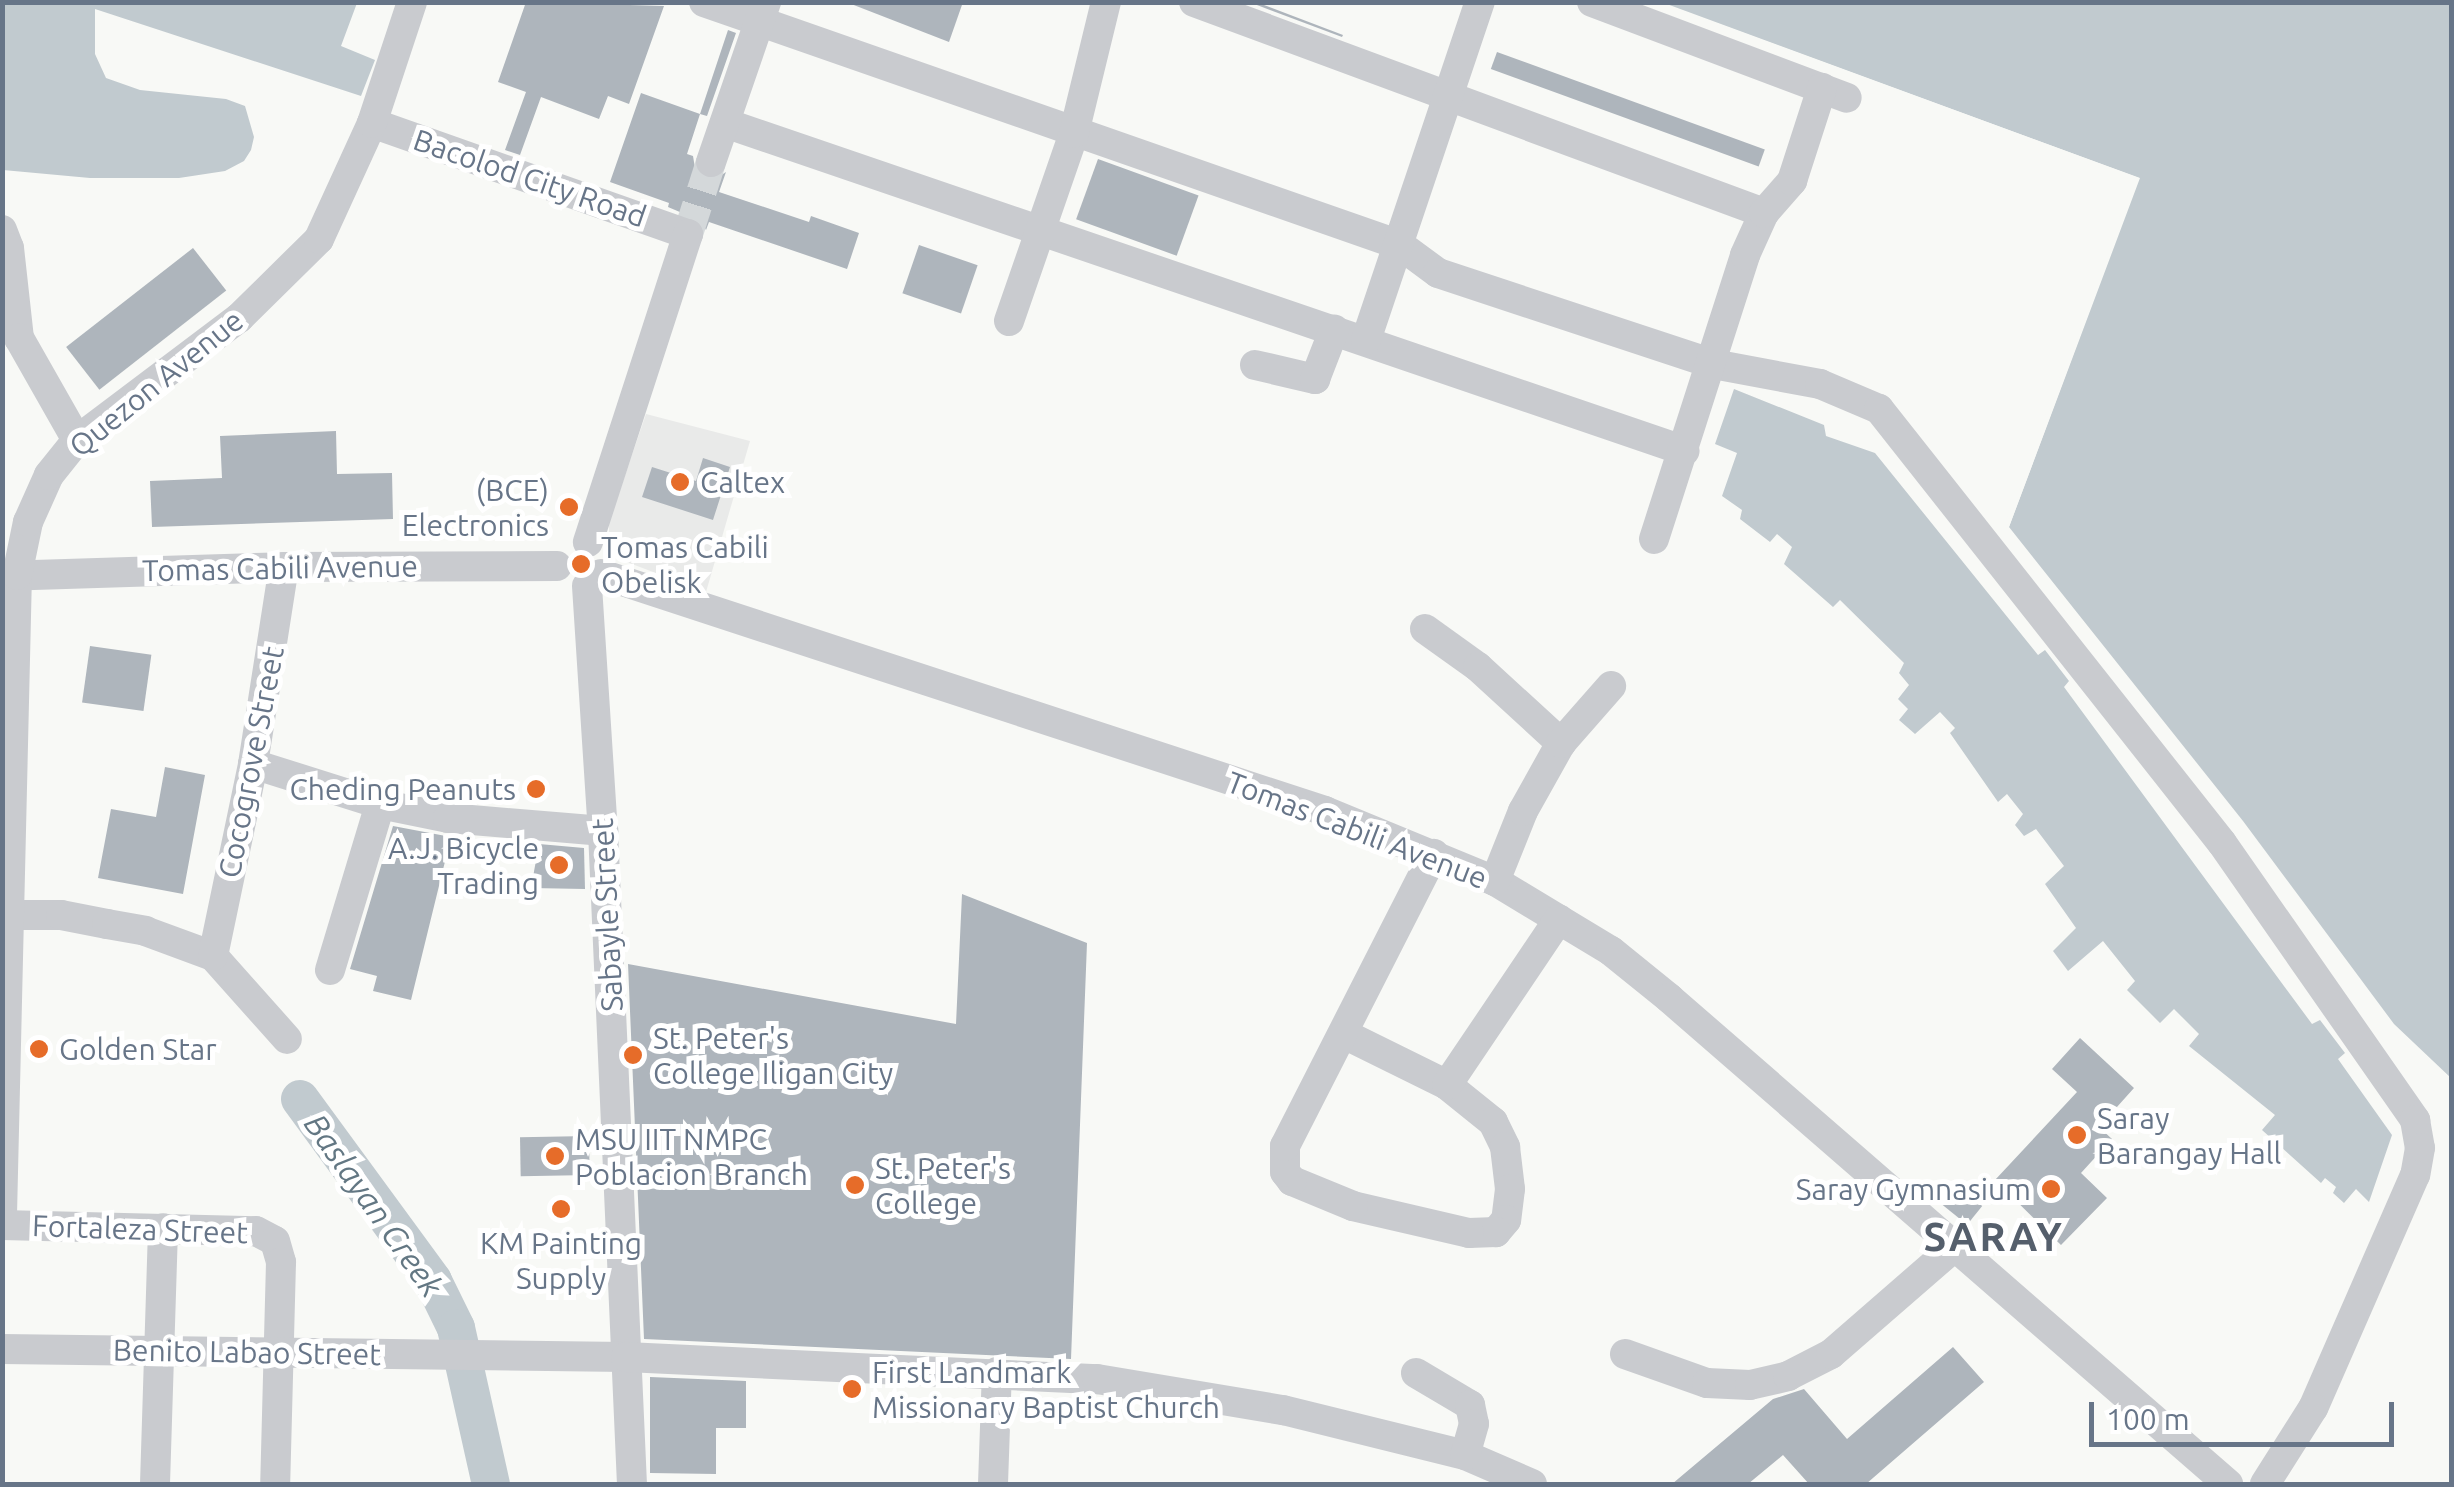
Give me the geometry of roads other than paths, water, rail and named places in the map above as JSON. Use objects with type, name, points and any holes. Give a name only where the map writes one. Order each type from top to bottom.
[{"type":"street","name":"Quezon Avenue","points":[[2,1214],[10,575],[49,475],[77,440],[238,318],[296,266],[337,207],[372,122],[412,2]]},
{"type":"street","points":[[704,2],[763,13],[1074,134],[1400,244],[1438,273],[1714,364],[1856,396],[1880,409],[2222,843],[2415,1120],[2420,1148],[2415,1175],[2313,1408],[2265,1484]]},
{"type":"street","points":[[1009,321],[1074,134],[1106,2]]},
{"type":"street","points":[[1194,2],[1449,93],[1764,213]]},
{"type":"street","points":[[1366,340],[1480,2]]},
{"type":"street","points":[[1592,2],[1834,93],[1792,181],[1764,213],[1745,256],[1714,364],[1654,540]]},
{"type":"street","points":[[711,162],[763,13]]},
{"type":"street","name":"Bacolod City Road","points":[[372,122],[688,234],[588,542]]},
{"type":"street","points":[[724,124],[1041,228],[1684,451]]},
{"type":"street","points":[[2,230],[9,248],[11,339],[77,440]]},
{"type":"street","points":[[1254,365],[1314,379],[1334,330]]},
{"type":"street","points":[[588,542],[602,555],[594,580],[567,584],[557,566],[560,552],[570,543],[588,542]]},
{"type":"street","name":"Tomas Cabili Avenue","points":[[10,575],[284,567],[557,566]]},
{"type":"street","name":"Cocogrove Street","points":[[213,956],[254,764],[284,567]]},
{"type":"street","name":"Tomas Cabili Avenue","points":[[594,580],[1325,811],[1495,881],[1559,919],[1669,998],[2228,1484]]},
{"type":"street","name":"Sabayle Street","points":[[594,580],[632,1484]]},
{"type":"street","points":[[1426,628],[1478,667],[1561,744]]},
{"type":"street","points":[[1495,881],[1523,812],[1561,744],[1611,686]]},
{"type":"street","points":[[254,764],[380,804],[448,818],[603,831]]},
{"type":"street","points":[[330,970],[380,804]]},
{"type":"street","points":[[1346,1035],[1447,1084],[1493,1122],[1505,1146],[1510,1190],[1506,1220],[1496,1232],[1469,1233],[1354,1206],[1292,1181],[1284,1172],[1286,1146],[1346,1035],[1434,854]]},
{"type":"street","points":[[6,915],[61,916],[126,928],[213,956],[287,1039]]},
{"type":"street","points":[[1447,1084],[1559,919]]},
{"type":"street","name":"Fortaleza Street","points":[[2,1224],[256,1230],[275,1241],[281,1262],[276,1353]]},
{"type":"street","points":[[155,1484],[163,1228]]},
{"type":"street","points":[[1625,1354],[1706,1382],[1750,1384],[1788,1376],[1831,1354],[1954,1247]]},
{"type":"street","name":"Benito Labao Street","points":[[2,1349],[626,1357],[997,1372],[1169,1388],[1283,1410],[1464,1455],[1532,1484]]},
{"type":"street","points":[[275,1484],[276,1353]]},
{"type":"street","points":[[993,1484],[997,1372]]},
{"type":"street","points":[[1416,1373],[1470,1404],[1474,1424],[1464,1455]]},
{"type":"waterway","name":"Baslayan Creek","points":[[300,1099],[433,1281],[456,1328],[491,1484]]},
{"type":"tunnel","points":[[688,234],[711,162]]},
{"type":"place","name":"Caltex","points":[[680,482]]},
{"type":"place","name":"(BCE) Electronics","points":[[569,507]]},
{"type":"place","name":"Tomas Cabili Obelisk","points":[[581,564]]},
{"type":"place","name":"Cheding Peanuts","points":[[536,789]]},
{"type":"place","name":"A.J. Bicycle Trading","points":[[559,865]]},
{"type":"place","name":"Golden Star","points":[[39,1049]]},
{"type":"place","name":"St. Peter's College Iligan City","points":[[633,1055]]},
{"type":"place","name":"Saray Barangay Hall","points":[[2077,1135]]},
{"type":"place","name":"MSU IIT NMPC Poblacion Branch","points":[[555,1156]]},
{"type":"place","name":"St. Peter's College","points":[[855,1185]]},
{"type":"place","name":"Saray Gymnasium","points":[[2051,1189]]},
{"type":"place","name":"KM Painting Supply","points":[[561,1209]]},
{"type":"place","name":"First Landmark Missionary Baptist Church","points":[[852,1389]]},
{"type":"district","name":"SARAY","points":[[1994,1237]]}]
